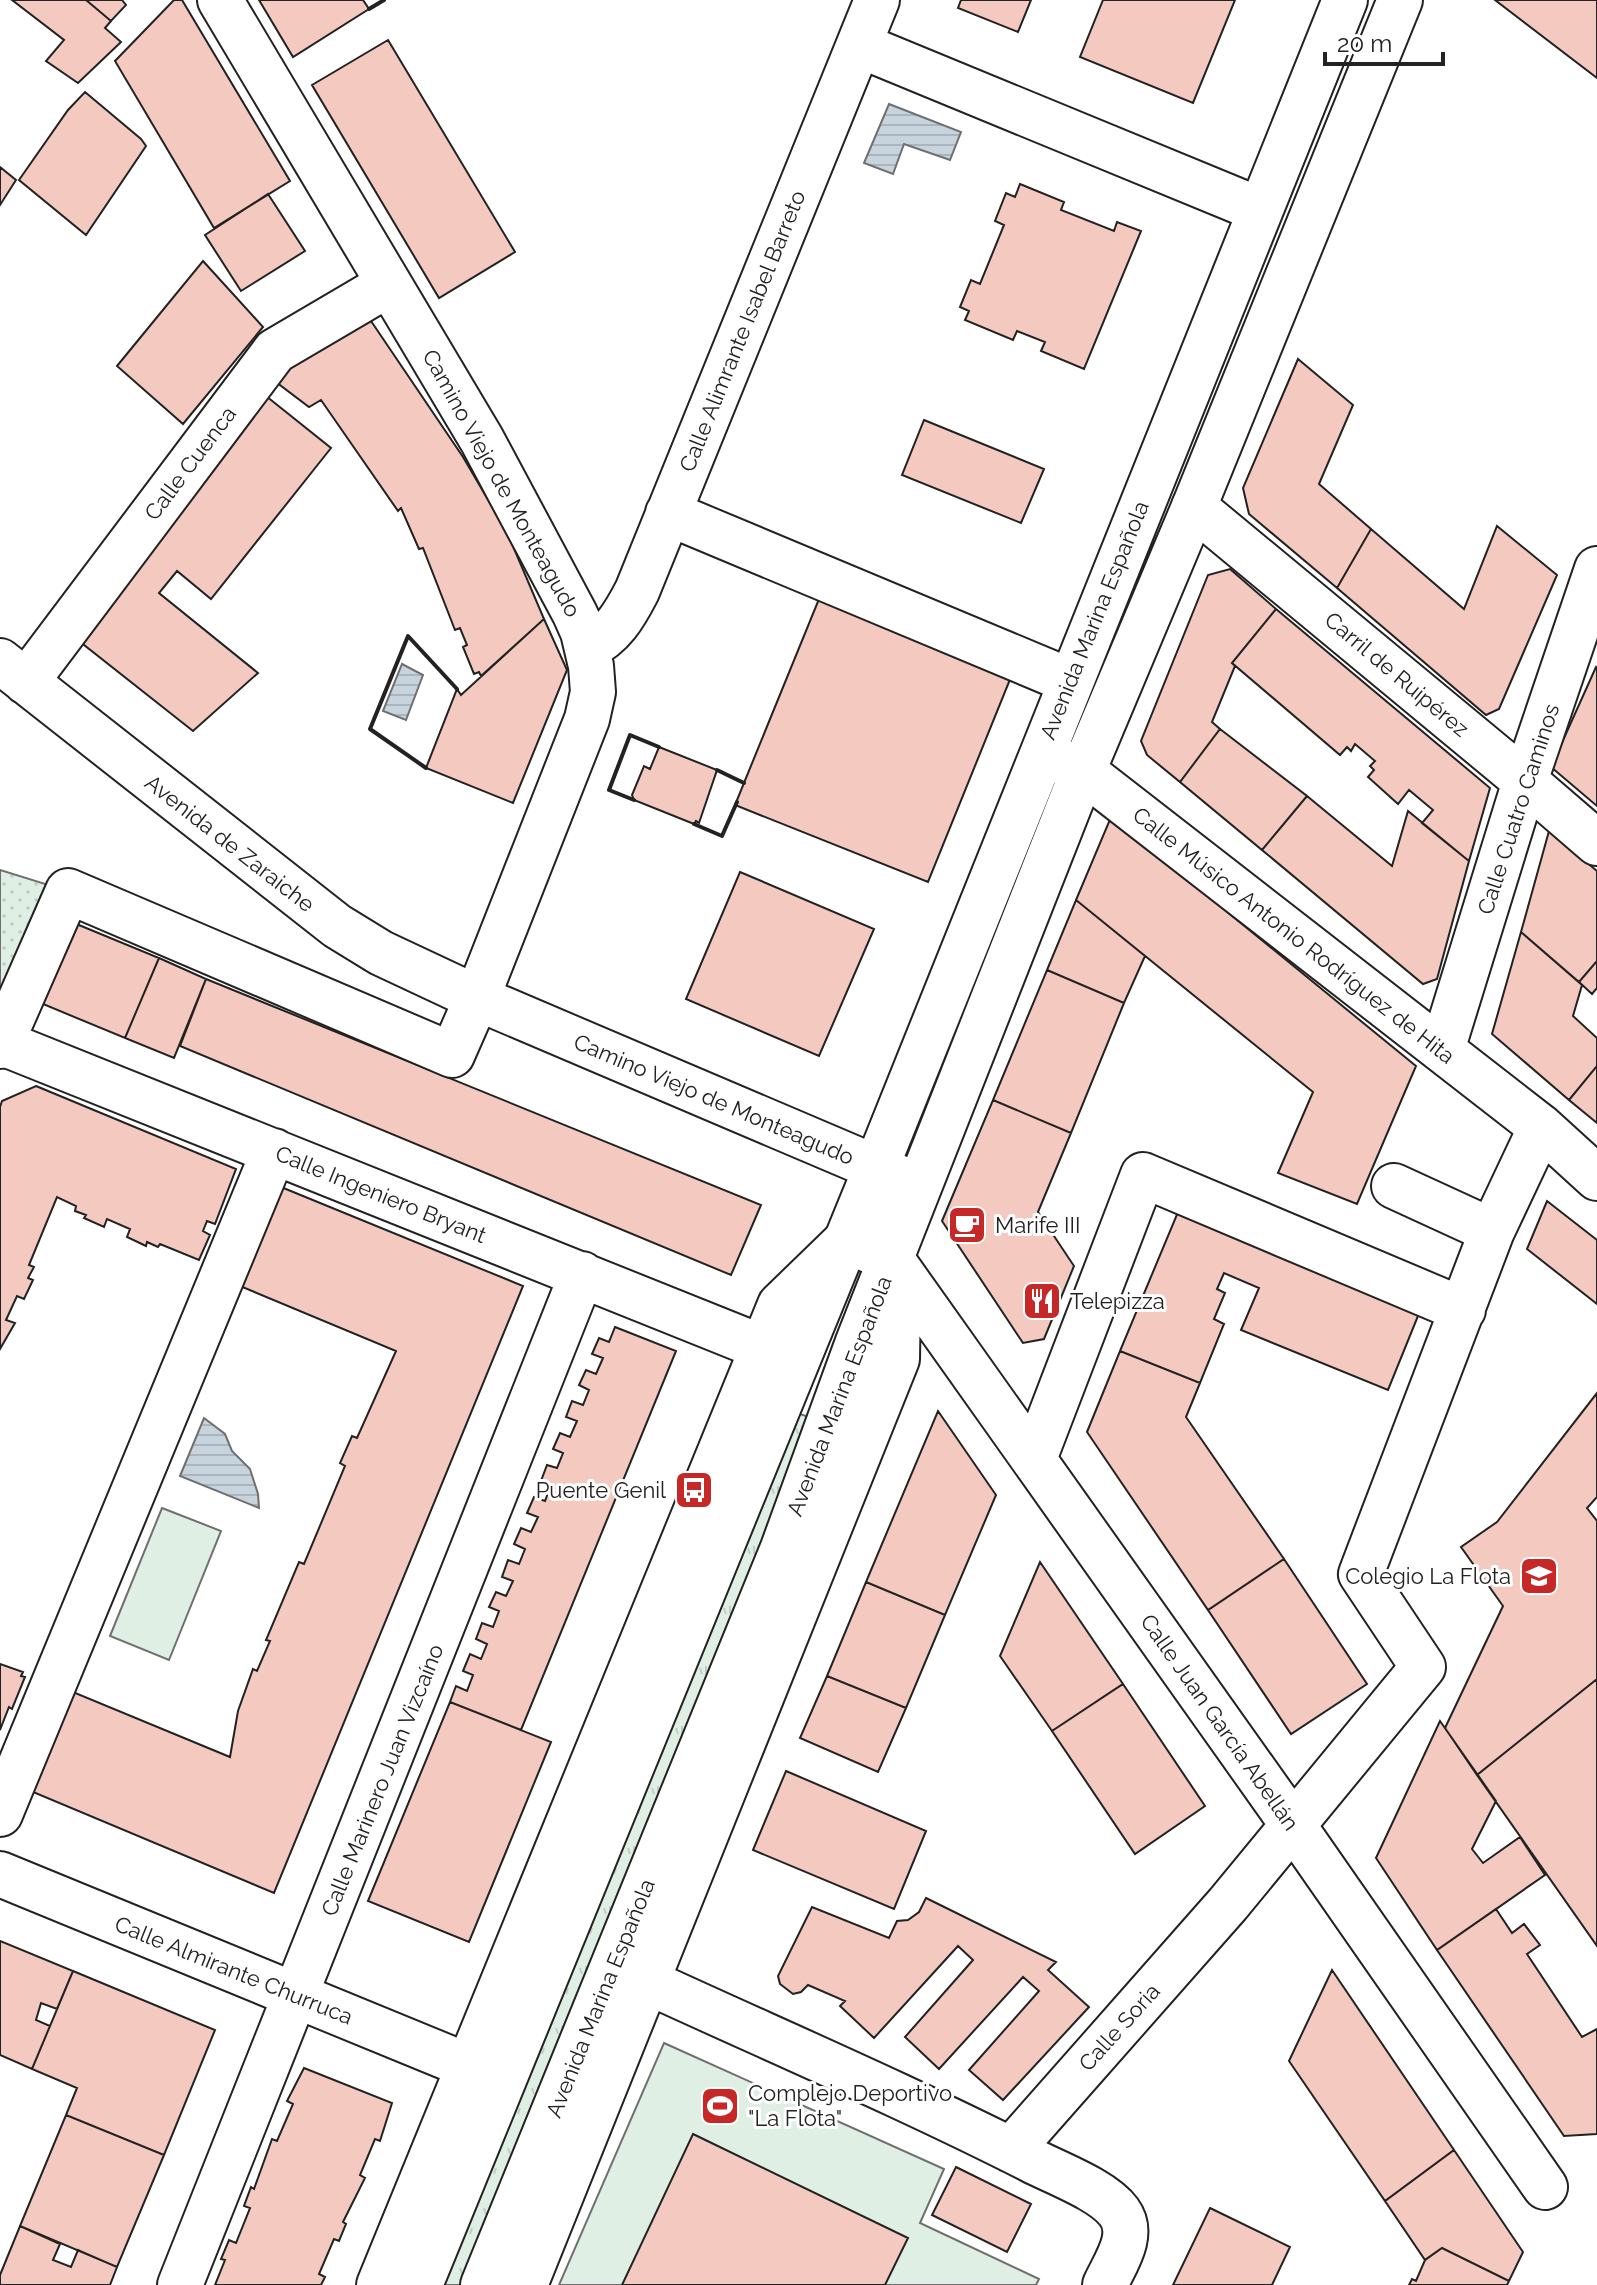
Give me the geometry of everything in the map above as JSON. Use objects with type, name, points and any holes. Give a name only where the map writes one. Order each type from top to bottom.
[{"type":"street","name":"Camino Viejo de Monteagudo","points":[[220,0],[496,465],[575,614],[587,648],[593,692],[587,719],[477,998],[919,1186]]},
{"type":"street","name":"Calle Alimrante Isabel Barreto","points":[[587,648],[611,633],[623,618],[877,0]]},
{"type":"street","name":"Avenida Marina Española","points":[[420,2285],[876,1168],[1345,0]]},
{"type":"street","points":[[846,1241],[891,1259],[1083,771],[1400,0]]},
{"type":"street","points":[[859,45],[1260,210]]},
{"type":"street","name":"Calle Cuenca","points":[[13,672],[275,351],[389,284]]},
{"type":"street","name":"Carril de Ruipérez","points":[[1194,507],[1597,843]]},
{"type":"street","points":[[668,513],[1070,681]]},
{"type":"street","name":"Calle Cuatro Caminos","points":[[1442,1050],[1525,781],[1597,569]]},
{"type":"street","name":"Avenida de Zaraiche","points":[[13,672],[337,926],[381,953],[477,998]]},
{"type":"street","name":"Calle Músico Antonio Rodríguez de Hita","points":[[1041,753],[1083,771],[1541,1127],[1597,1178]]},
{"type":"street","points":[[0,1043],[68,891],[452,1055],[477,998]]},
{"type":"street","name":"Calle Ingeniero Bryant","points":[[0,1043],[761,1347]]},
{"type":"street","points":[[1034,1459],[1143,1175],[1463,1310],[1492,1231],[1541,1127]]},
{"type":"street","points":[[0,1814],[274,1151]]},
{"type":"street","name":"Camino Viejo de Monteagudo","points":[[876,1168],[891,1259]]},
{"type":"street","points":[[1394,1186],[1492,1231]]},
{"type":"street","name":"Avenida Marina Española","points":[[379,2285],[761,1347],[780,1305],[846,1241]]},
{"type":"street","name":"Avenida Marina Española","points":[[525,2285],[897,1359],[900,1333],[898,1298],[891,1259]]},
{"type":"street","name":"Avenida Marina Española","points":[[483,2285],[783,1548],[891,1259]]},
{"type":"street","name":"Calle Juan García Abellán","points":[[891,1259],[1293,1825],[1545,2187]]},
{"type":"street","name":"Calle Marinero Juan Vizcaíno","points":[[180,2285],[582,1274]]},
{"type":"street","name":"Calle Soria","points":[[1011,2150],[1228,1904],[1423,1667],[1361,1574],[1463,1310]]},
{"type":"street","points":[[783,1548],[855,1468]]},
{"type":"street","name":"Calle Almirante Churruca","points":[[0,1874],[468,2066]]},
{"type":"street","points":[[646,1981],[1011,2150],[1096,2193],[1120,2213],[1127,2230],[1122,2249],[1105,2285]]},
{"type":"green space","points":[[0,870],[68,891],[0,1046]]},
{"type":"green space","points":[[794,1412],[815,1419],[462,2285],[439,2285]]},
{"type":"green space","points":[[162,1508],[221,1531],[169,1660],[110,1636]]},
{"type":"green space","name":"Complejo Deportivo \"La Flota\"","points":[[664,2043],[944,2169],[920,2223],[1039,2279],[1036,2285],[559,2285]]},
{"type":"shaded area","points":[[889,104],[961,132],[950,160],[904,144],[893,174],[864,163]]},
{"type":"shaded area","points":[[402,664],[423,675],[406,720],[383,711]]},
{"type":"shaded area","points":[[204,1418],[225,1434],[232,1451],[250,1469],[259,1508],[180,1476]]},
{"type":"building","points":[[12,0],[86,0],[111,21],[105,28],[121,42],[78,83],[46,61],[64,40]]},
{"type":"building","points":[[86,0],[122,0],[126,5],[111,21]]},
{"type":"building","points":[[174,0],[182,0],[290,181],[214,228],[115,61]]},
{"type":"building","points":[[259,0],[363,0],[369,9],[293,57]]},
{"type":"building","points":[[961,0],[1031,0],[1018,32],[958,8]]},
{"type":"building","points":[[1103,0],[1235,0],[1193,103],[1080,57]]},
{"type":"building","points":[[1495,0],[1597,0],[1597,78]]},
{"type":"building","points":[[388,40],[515,252],[439,298],[312,85]]},
{"type":"building","points":[[85,92],[146,146],[86,235],[19,180],[68,110]]},
{"type":"building","points":[[0,167],[16,180],[0,205]]},
{"type":"building","points":[[1020,184],[1064,202],[1061,210],[1114,231],[1117,222],[1141,231],[1084,369],[1041,351],[1045,342],[1017,331],[1013,340],[965,320],[969,311],[960,307],[971,280],[980,284],[1004,225],[995,221],[1006,193],[1015,197]]},
{"type":"building","points":[[268,194],[305,251],[241,291],[205,235]]},
{"type":"building","points":[[203,261],[263,327],[183,424],[117,366]]},
{"type":"building","points":[[371,321],[463,457],[507,532],[544,619],[481,676],[479,672],[474,674],[463,647],[467,645],[460,628],[455,630],[423,548],[419,549],[401,508],[398,511],[321,400],[309,407],[276,382],[293,361]]},
{"type":"building","points":[[1298,359],[1353,405],[1319,484],[1371,529],[1337,588],[1249,514],[1243,488]]},
{"type":"building","points":[[266,396],[331,448],[211,599],[177,571],[159,593],[258,673],[193,731],[74,637]]},
{"type":"building","points":[[924,420],[1044,469],[1021,523],[902,475]]},
{"type":"building","points":[[1497,526],[1557,575],[1499,709],[1486,715],[1337,588],[1371,529],[1464,609]]},
{"type":"building","points":[[1230,569],[1276,609],[1232,663],[1235,666],[1212,722],[1220,729],[1180,782],[1147,755],[1141,741],[1208,575]]},
{"type":"building","points":[[821,594],[1013,672],[928,882],[735,805]]},
{"type":"building","points":[[1276,609],[1490,788],[1469,861],[1422,823],[1433,810],[1409,790],[1398,804],[1368,777],[1374,770],[1370,766],[1375,761],[1355,744],[1351,751],[1347,747],[1340,755],[1232,663]]},
{"type":"building","points":[[544,619],[567,670],[513,803],[426,768],[457,689],[461,695]]},
{"type":"building","points":[[1597,668],[1597,806],[1551,767]]},
{"type":"building","points":[[1220,729],[1307,796],[1262,850],[1180,782]]},
{"type":"building","points":[[659,747],[717,770],[699,823],[696,821],[694,824],[634,800],[632,795],[644,766],[650,769]]},
{"type":"building","points":[[1307,796],[1392,866],[1408,811],[1469,861],[1437,979],[1423,984],[1262,850]]},
{"type":"building","points":[[1111,817],[1416,1066],[1357,1204],[1278,1173],[1313,1092],[1076,900]]},
{"type":"building","points":[[1549,831],[1597,871],[1597,961],[1579,982],[1521,932]]},
{"type":"building","points":[[740,872],[874,929],[819,1056],[686,999]]},
{"type":"building","points":[[1076,900],[1145,956],[1124,1003],[1047,970]]},
{"type":"building","points":[[74,923],[159,958],[125,1038],[43,1004]]},
{"type":"building","points":[[1521,932],[1582,985],[1573,1016],[1597,1038],[1597,1066],[1569,1100],[1492,1034]]},
{"type":"building","points":[[159,958],[206,979],[174,1058],[125,1038]]},
{"type":"building","points":[[1597,961],[1597,988],[1592,994],[1579,982]]},
{"type":"building","points":[[1047,970],[1124,1003],[1071,1133],[993,1100]]},
{"type":"building","points":[[206,979],[761,1205],[731,1275],[180,1046]]},
{"type":"building","points":[[1597,1066],[1597,1123],[1569,1100]]},
{"type":"building","points":[[36,1086],[236,1169],[215,1224],[207,1221],[203,1231],[210,1235],[199,1260],[160,1244],[158,1247],[147,1242],[146,1246],[127,1237],[130,1229],[107,1219],[104,1227],[84,1218],[86,1215],[75,1211],[76,1206],[57,1197],[29,1265],[34,1267],[28,1278],[33,1280],[24,1299],[17,1296],[6,1320],[15,1323],[0,1349],[0,1107],[2,1101]]},
{"type":"building","points":[[993,1100],[1071,1133],[1038,1212],[1074,1266],[1044,1339],[1023,1343],[942,1221]]},
{"type":"building","points":[[281,1187],[523,1286],[274,1893],[33,1792],[73,1692],[230,1757],[238,1711],[253,1669],[257,1671],[270,1641],[266,1640],[299,1562],[304,1564],[345,1466],[340,1463],[352,1436],[357,1438],[396,1351],[240,1286]]},
{"type":"building","points":[[1547,1201],[1597,1240],[1597,1304],[1527,1249]]},
{"type":"building","points":[[1178,1212],[1420,1311],[1388,1390],[1241,1330],[1259,1288],[1224,1273],[1217,1289],[1225,1293],[1214,1319],[1224,1324],[1200,1383],[1120,1351]]},
{"type":"building","points":[[615,1327],[676,1351],[521,1730],[450,1702],[456,1686],[467,1691],[473,1675],[463,1671],[470,1654],[481,1659],[487,1644],[476,1639],[482,1623],[493,1627],[499,1611],[489,1607],[496,1592],[506,1596],[513,1581],[502,1577],[508,1560],[519,1564],[525,1549],[514,1544],[521,1528],[531,1532],[538,1517],[527,1513],[534,1497],[545,1501],[551,1485],[541,1481],[547,1465],[557,1468],[563,1453],[553,1449],[560,1433],[570,1437],[577,1421],[566,1417],[572,1401],[583,1405],[589,1390],[579,1385],[586,1370],[596,1374],[603,1358],[592,1354],[599,1338],[609,1342]]},
{"type":"building","points":[[1120,1351],[1200,1383],[1186,1417],[1284,1559],[1208,1610],[1087,1432]]},
{"type":"building","points":[[1597,1393],[1597,1497],[1587,1508],[1597,1521],[1597,1679],[1477,1775],[1445,1728],[1503,1606],[1461,1547],[1497,1522]]},
{"type":"building","points":[[938,1411],[996,1495],[945,1615],[866,1582]]},
{"type":"building","points":[[1284,1559],[1367,1684],[1291,1734],[1208,1610]]},
{"type":"building","points":[[1040,1562],[1123,1684],[1052,1731],[1000,1656]]},
{"type":"building","points":[[866,1582],[945,1615],[906,1708],[827,1676]]},
{"type":"building","points":[[0,1664],[23,1672],[21,1676],[25,1677],[0,1730]]},
{"type":"building","points":[[827,1676],[906,1708],[878,1772],[800,1738]]},
{"type":"building","points":[[1597,1679],[1597,1946],[1477,1775]]},
{"type":"building","points":[[1123,1684],[1205,1806],[1135,1854],[1052,1731]]},
{"type":"building","points":[[450,1702],[551,1742],[469,1942],[368,1901]]},
{"type":"building","points":[[1440,1721],[1496,1801],[1472,1849],[1483,1863],[1520,1837],[1545,1875],[1437,1950],[1376,1858]]},
{"type":"building","points":[[786,1771],[926,1831],[894,1909],[753,1850]]},
{"type":"building","points":[[926,1898],[1056,1962],[1048,1970],[1089,2007],[1003,2100],[969,2070],[1039,1991],[1023,1977],[939,2069],[905,2037],[973,1960],[958,1946],[874,2038],[840,2006],[845,2001],[808,1985],[801,1992],[793,1994],[780,1984],[778,1976],[812,1907],[889,1938],[897,1921],[908,1920],[919,1912]]},
{"type":"building","points":[[1496,1909],[1512,1933],[1524,1924],[1540,1945],[1527,1954],[1582,2037],[1597,2029],[1597,2134],[1564,2136],[1437,1950]]},
{"type":"building","points":[[0,1941],[73,1971],[57,2009],[41,2003],[36,2020],[50,2026],[32,2069],[0,2055]]},
{"type":"building","points":[[1332,1970],[1454,2150],[1385,2201],[1289,2061]]},
{"type":"building","points":[[73,1971],[215,2030],[164,2155],[66,2115],[77,2088],[32,2069]]},
{"type":"building","points":[[304,2068],[392,2103],[380,2141],[375,2139],[360,2175],[365,2178],[343,2222],[346,2224],[339,2241],[334,2239],[319,2274],[325,2277],[321,2285],[215,2285],[225,2260],[221,2259],[229,2240],[236,2243],[250,2208],[244,2206],[251,2187],[254,2189],[272,2139],[277,2141],[293,2104],[287,2101]]},
{"type":"building","points":[[66,2115],[164,2155],[117,2267],[20,2226]]},
{"type":"building","points":[[693,2134],[908,2238],[885,2285],[622,2285]]},
{"type":"building","points":[[1454,2150],[1523,2252],[1509,2281],[1442,2248],[1425,2260],[1385,2201]]},
{"type":"building","points":[[956,2167],[1031,2204],[1007,2252],[932,2215]]},
{"type":"building","points":[[1210,2208],[1290,2247],[1272,2285],[1173,2285]]},
{"type":"building","points":[[20,2226],[60,2244],[53,2260],[71,2267],[78,2250],[117,2267],[110,2285],[0,2285],[0,2275]]},
{"type":"building","points":[[1442,2248],[1509,2281],[1507,2285],[1409,2285],[1412,2279],[1416,2281],[1425,2260]]},
{"type":"wall","points":[[369,9],[384,0]]},
{"type":"wall","points":[[426,768],[370,729],[408,636],[457,689]]},
{"type":"wall","points":[[634,800],[609,790],[630,735],[659,747]]},
{"type":"wall","points":[[717,770],[744,783]]},
{"type":"wall","points":[[694,824],[722,836],[737,802]]},
{"type":"place","name":"Marife III","points":[[967,1225]]},
{"type":"place","name":"Telepizza","points":[[1042,1301]]},
{"type":"place","name":"Puente Genil","points":[[694,1490]]},
{"type":"place","name":"Colegio La Flota","points":[[1539,1576]]},
{"type":"place","name":"Complejo Deportivo \"La Flota\"","points":[[720,2106]]}]
